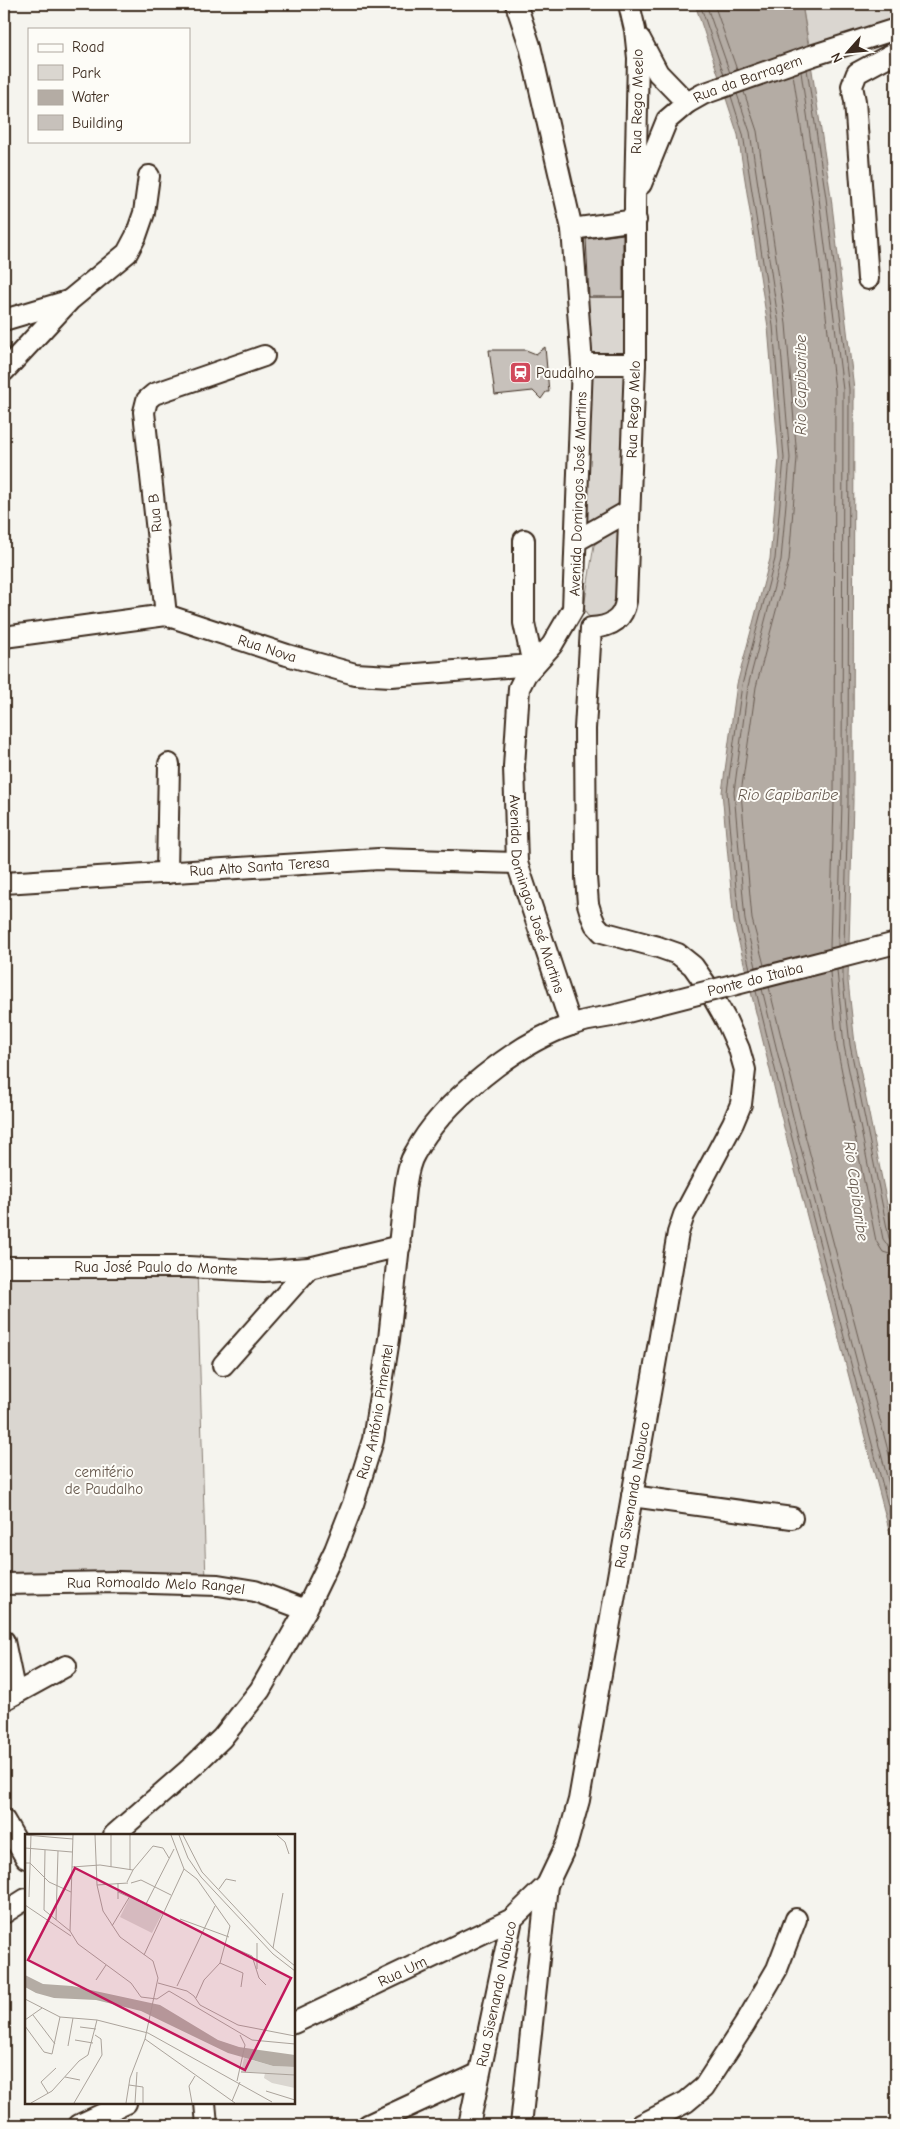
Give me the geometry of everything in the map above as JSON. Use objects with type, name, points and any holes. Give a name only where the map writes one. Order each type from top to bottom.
[{"type":"street","name":"Avenida Domingos José Martins","points":[[516,4],[530,46],[572,229],[582,364],[573,609],[552,645],[522,680],[518,699],[514,767],[517,863],[571,1025]]},
{"type":"street","name":"Rua Rego Meelo","points":[[629,4],[635,30],[638,58],[636,210]]},
{"type":"street","name":"Rua da Barragem","points":[[636,210],[655,144],[667,120],[695,99],[811,56],[896,28]]},
{"type":"street","name":"Rua da Barragem","points":[[635,30],[658,73],[695,99]]},
{"type":"street","points":[[868,279],[855,101],[852,86],[857,73],[896,52]]},
{"type":"street","points":[[4,371],[70,300],[127,253],[136,236],[144,213],[149,176]]},
{"type":"street","points":[[572,229],[636,210]]},
{"type":"street","name":"Rua Rego Melo","points":[[591,628],[608,626],[619,619],[626,605],[635,364],[636,210]]},
{"type":"street","points":[[4,320],[70,300]]},
{"type":"street","name":"Rua B","points":[[166,615],[144,412],[147,400],[154,394],[264,356]]},
{"type":"street","points":[[582,364],[635,364]]},
{"type":"street","points":[[576,541],[630,511]]},
{"type":"street","points":[[524,540],[524,623],[533,665]]},
{"type":"street","points":[[573,609],[577,617],[591,628]]},
{"type":"street","name":"Rua Nova","points":[[4,637],[166,615],[288,655],[355,674],[391,676],[533,665]]},
{"type":"street","name":"Rua Sisenando Nabuco","points":[[468,2125],[512,1919],[547,1885],[567,1843],[579,1800],[678,1233],[684,1215],[733,1123],[741,1104],[745,1070],[739,1049],[727,1022],[692,966],[678,954],[602,932],[592,917],[588,904],[586,878],[585,721],[591,628]]},
{"type":"street","points":[[167,873],[169,764]]},
{"type":"street","name":"Rua Alto Santa Teresa","points":[[4,883],[379,859],[517,863]]},
{"type":"street","name":"Ponte do Itaiba","points":[[612,1016],[896,943]]},
{"type":"street","name":"Rua António Pimentel","points":[[115,1834],[222,1738],[260,1690],[306,1610],[335,1550],[354,1504],[373,1440],[400,1246],[401,1213],[408,1168],[414,1154],[438,1120],[474,1085],[511,1057],[529,1045],[571,1025],[612,1016]]},
{"type":"street","name":"Rua José Paulo do Monte","points":[[4,1267],[188,1267],[264,1271],[309,1268],[400,1246]]},
{"type":"street","points":[[223,1365],[309,1268]]},
{"type":"street","points":[[632,1496],[792,1518]]},
{"type":"street","name":"Rua Romoaldo Melo Rangel","points":[[4,1584],[118,1582],[218,1585],[255,1591],[306,1610]]},
{"type":"street","points":[[4,1640],[9,1697],[66,1666]]},
{"type":"street","points":[[4,1820],[25,1856]]},
{"type":"street","points":[[521,2125],[547,1885]]},
{"type":"street","points":[[4,1913],[25,1900]]},
{"type":"street","name":"Rua Um","points":[[295,2023],[512,1919]]},
{"type":"street","points":[[641,2125],[686,2102],[704,2087],[745,2024],[777,1969],[796,1919]]},
{"type":"street","points":[[368,2125],[478,2074]]},
{"type":"street","points":[[79,2125],[124,2104]]},
{"type":"street","points":[[205,2104],[207,2125]]},
{"type":"green space","points":[[802,4],[896,4],[896,29],[811,56]]},
{"type":"green space","points":[[586,297],[624,297],[623,505],[586,526]]},
{"type":"green space","points":[[619,527],[625,604],[614,613],[595,620],[587,615],[584,607],[594,545]]},
{"type":"green space","name":"cemitério de Paudalho","points":[[197,1267],[206,1583],[4,1580],[4,1268]]},
{"type":"water","name":"Rio Capibaribe","points":[[695,4],[802,4],[831,197],[854,389],[853,802],[848,981],[855,1044],[896,1249],[896,1556],[786,1136],[734,922],[722,792],[737,684],[770,559],[779,458],[768,327],[738,135]]},
{"type":"building","points":[[623,234],[623,297],[589,297],[586,239]]},
{"type":"building","name":"Paudalho","points":[[545,347],[549,392],[546,392],[541,399],[533,391],[495,395],[489,350],[526,350],[536,354]]},
{"type":"place","name":"Paudalho","points":[[520,373]]}]
